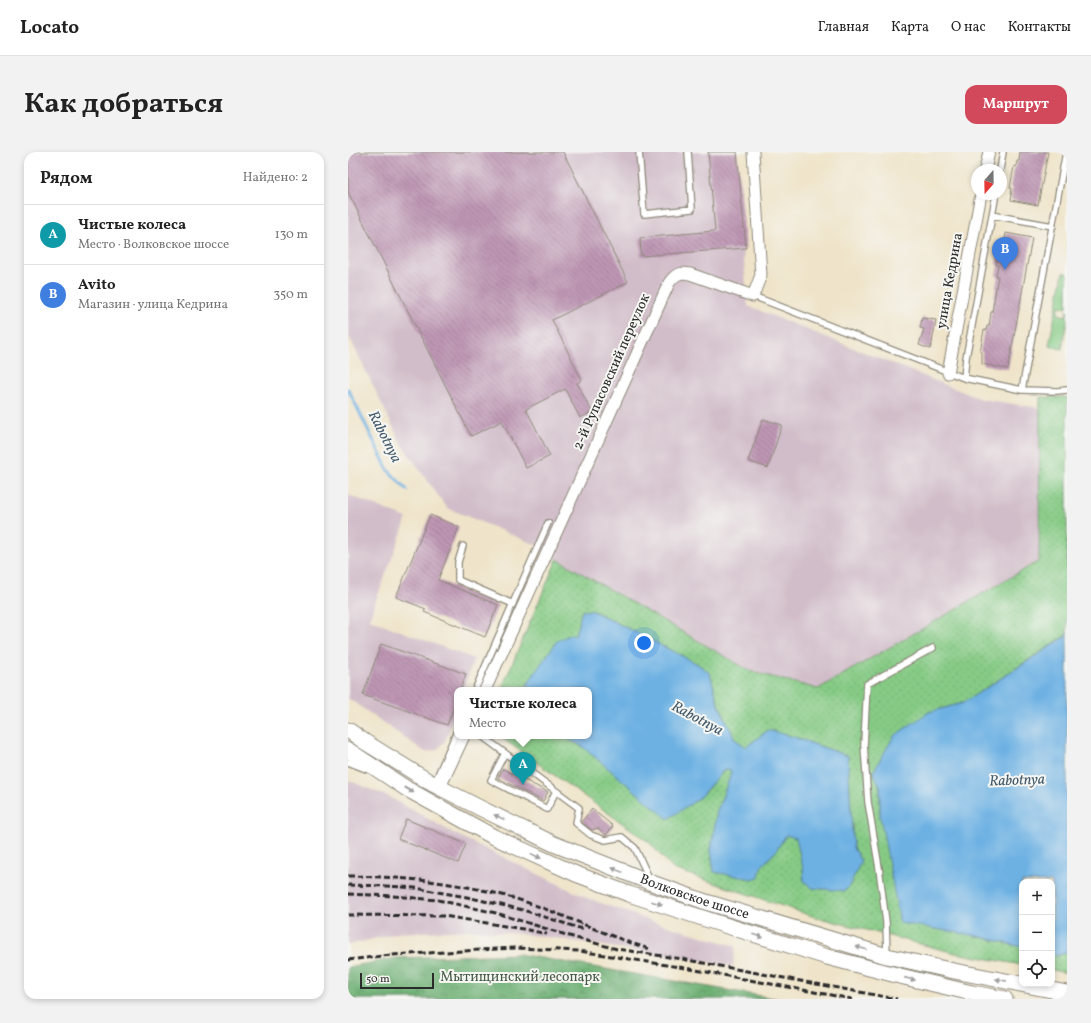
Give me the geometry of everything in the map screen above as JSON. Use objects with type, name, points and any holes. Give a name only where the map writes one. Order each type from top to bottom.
[{"type":"main road","name":"Волковское шоссе","points":[[348,730],[437,786],[547,841],[652,884],[706,902],[886,956],[1067,993]]},
{"type":"main road","name":"Волковское шоссе","points":[[351,758],[492,836],[576,874],[629,894],[827,957],[972,993],[1005,999]]},
{"type":"street","points":[[753,152],[760,276],[753,296]]},
{"type":"street","points":[[986,164],[989,152]]},
{"type":"street","name":"улица Кедрина","points":[[948,373],[980,200]]},
{"type":"street","name":"2-й Рупасовский переулок","points":[[486,687],[672,278],[683,272],[753,296]]},
{"type":"street","points":[[437,786],[462,739]]},
{"type":"lane","points":[[639,152],[644,214],[692,209],[688,152]]},
{"type":"lane","points":[[1001,164],[1003,152]]},
{"type":"lane","points":[[1022,390],[1066,152]]},
{"type":"lane","points":[[964,378],[966,358],[995,200]]},
{"type":"lane","points":[[992,215],[1053,226]]},
{"type":"lane","points":[[753,296],[964,378],[1022,390],[1067,390]]},
{"type":"lane","points":[[476,687],[548,523]]},
{"type":"lane","points":[[463,546],[458,562],[458,580],[513,604]]},
{"type":"lane","points":[[886,956],[886,922],[868,802],[864,745],[867,684],[933,648]]},
{"type":"lane","points":[[437,786],[454,739]]},
{"type":"lane","points":[[486,739],[579,808],[576,823],[591,835],[605,840],[622,837],[635,848],[652,884]]},
{"type":"lane","points":[[505,753],[491,780],[547,809],[556,791]]},
{"type":"lane","points":[[348,770],[351,758]]},
{"type":"shaded area","points":[[348,152],[734,152],[748,306],[981,399],[1040,408],[1039,561],[818,689],[750,671],[557,559],[534,544],[447,508],[402,445],[348,334]]},
{"type":"shaded area","points":[[348,495],[407,518],[369,619],[474,659],[464,687],[454,687],[454,715],[445,741],[436,750],[425,752],[348,698]]},
{"type":"shaded area","points":[[348,780],[389,797],[455,834],[587,898],[654,922],[735,946],[733,966],[541,936],[473,930],[398,933],[348,945]]},
{"type":"green space","points":[[1063,273],[1067,273],[1067,308],[1059,306],[1058,314],[1066,316],[1067,310],[1067,321],[1062,349],[1049,346]]},
{"type":"green space","points":[[1040,397],[1067,397],[1067,633],[1065,636],[963,703],[929,712],[873,772],[880,786],[880,816],[977,936],[1019,946],[1019,964],[955,953],[812,916],[673,869],[649,842],[503,739],[568,739],[698,799],[725,770],[730,769],[731,774],[717,811],[711,850],[714,872],[761,867],[776,851],[786,835],[796,837],[803,868],[804,881],[861,861],[853,848],[848,756],[794,737],[768,730],[746,747],[735,739],[718,703],[710,673],[696,663],[592,610],[582,611],[575,635],[538,668],[526,687],[502,687],[557,559],[750,671],[818,689],[1039,561]]},
{"type":"green space","points":[[1067,952],[1067,973],[1055,971],[1055,955],[1057,956]]},
{"type":"green space","name":"Мытищинский лесопарк","points":[[518,954],[779,999],[348,999],[348,967],[397,958]]},
{"type":"water","points":[[591,610],[696,663],[710,673],[718,703],[735,739],[746,747],[768,730],[794,737],[848,756],[853,848],[861,861],[851,883],[845,891],[812,888],[804,881],[803,868],[796,838],[786,835],[776,851],[761,867],[759,877],[752,879],[714,872],[711,850],[717,811],[731,774],[730,769],[724,770],[698,799],[668,819],[583,747],[568,739],[592,739],[592,687],[526,687],[557,641],[569,635],[575,635],[582,611]]},
{"type":"water","points":[[1067,633],[1067,952],[1057,956],[1055,955],[1055,879],[1019,879],[1019,946],[977,936],[900,923],[880,816],[880,786],[873,772],[894,736],[929,712],[963,703],[1065,637]]},
{"type":"building","points":[[348,152],[563,152],[628,282],[552,320],[582,380],[577,383],[592,412],[580,418],[565,389],[526,409],[550,456],[526,468],[502,421],[471,436],[348,192]]},
{"type":"building","points":[[708,152],[737,152],[746,248],[641,256],[640,238],[715,231]]},
{"type":"building","points":[[1020,152],[1048,152],[1038,205],[1011,200],[1012,188],[1010,188],[1014,166],[1016,167],[1017,161],[1019,161]]},
{"type":"building","points":[[1006,233],[1032,238],[1008,369],[982,364],[982,352],[980,352],[984,330],[986,331],[987,326],[989,326],[992,312],[998,276],[996,276],[998,265],[996,265],[1000,244],[1002,244],[1003,239],[1005,240]]},
{"type":"building","points":[[922,318],[936,320],[930,349],[919,345],[924,329],[920,328]]},
{"type":"building","points":[[763,419],[782,425],[768,468],[748,461]]},
{"type":"building","points":[[430,515],[459,527],[438,580],[498,605],[485,637],[424,612],[426,609],[396,597]]},
{"type":"building","points":[[381,644],[466,674],[461,687],[454,687],[454,707],[447,725],[363,695]]},
{"type":"building","points":[[503,769],[548,792],[543,801],[498,778]]},
{"type":"building","points":[[592,809],[613,826],[606,835],[598,828],[592,830],[581,822]]},
{"type":"building","points":[[406,819],[466,844],[458,863],[398,839]]},
{"type":"waterway","name":"Rabotnya","points":[[348,389],[388,470],[407,490]]},
{"type":"railway","points":[[348,876],[431,881],[493,893],[548,910],[615,937],[650,949]]},
{"type":"railway","points":[[348,885],[415,888],[467,897],[523,910],[585,930]]},
{"type":"railway","points":[[348,894],[438,900],[496,913],[617,949],[682,959],[897,999]]},
{"type":"railway","points":[[348,915],[444,916],[547,934]]},
{"type":"railway","points":[[348,960],[391,955],[516,948],[580,951],[685,968],[852,999]]},
{"type":"place","name":"Avito","points":[[1005,270]]},
{"type":"place","name":"Чистые колеса","points":[[523,785]]}]
